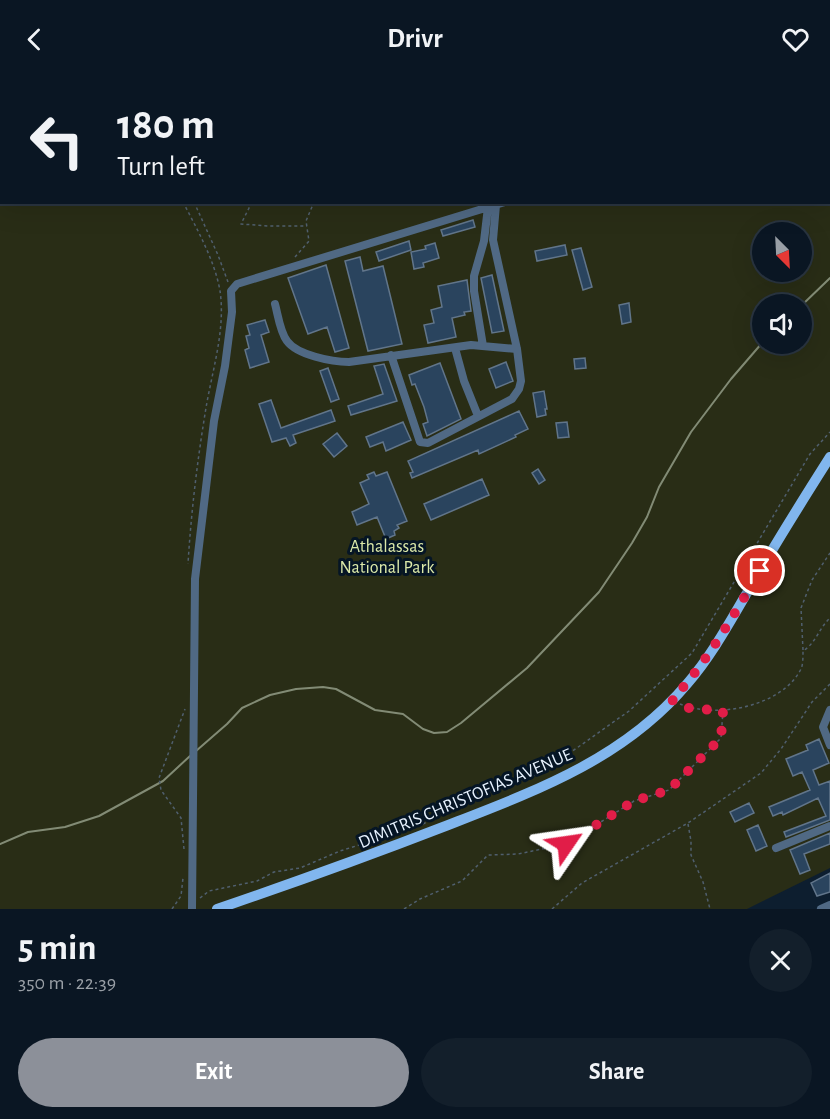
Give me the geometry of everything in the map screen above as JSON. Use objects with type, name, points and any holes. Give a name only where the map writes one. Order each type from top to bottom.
[{"type":"main road","name":"DIMITRIS CHRISTOFIAS AVENUE","points":[[217,909],[339,868],[504,803],[579,770],[626,742],[659,715],[688,684],[715,647],[794,513],[830,457]]},
{"type":"street","points":[[192,906],[195,579],[214,421],[225,366],[232,312],[231,291],[237,284],[489,205],[488,241],[517,349],[521,381],[519,389],[512,399],[428,443],[420,442],[391,355]]},
{"type":"street","points":[[483,346],[474,276],[488,241]]},
{"type":"street","points":[[275,304],[285,339],[296,350],[337,362],[471,345],[517,349]]},
{"type":"street","points":[[455,348],[464,381],[478,416]]},
{"type":"street","points":[[830,711],[823,727],[830,745]]},
{"type":"street","points":[[776,848],[830,826]]},
{"type":"street","points":[[821,909],[830,905]]},
{"type":"path","points":[[184,204],[204,243],[220,290],[221,312],[194,493],[188,573]]},
{"type":"path","points":[[195,204],[231,291]]},
{"type":"path","points":[[251,204],[241,224],[307,226]]},
{"type":"path","points":[[284,270],[309,242],[306,221],[313,204]]},
{"type":"path","points":[[420,826],[457,804],[543,772],[629,711],[692,653],[810,454],[830,432]]},
{"type":"path","points":[[672,700],[688,708],[723,711],[769,698],[789,684],[801,668],[803,651],[800,630],[801,608],[812,579],[830,553]]},
{"type":"path","points":[[803,651],[811,646],[822,625],[830,618]]},
{"type":"path","points":[[552,909],[582,883],[688,823],[761,772],[781,749],[812,702],[830,684]]},
{"type":"path","points":[[184,850],[181,818],[161,790],[159,778],[185,706]]},
{"type":"path","points":[[404,909],[420,899],[462,881],[488,855],[518,854],[566,844],[634,801],[669,790],[721,738],[723,711]]},
{"type":"path","points":[[688,823],[691,855],[703,882],[710,909]]},
{"type":"path","points":[[192,906],[209,891],[257,881],[274,872],[300,868],[340,851],[409,830]]},
{"type":"path","points":[[172,909],[181,896],[184,873]]},
{"type":"green space","name":"Athalassas National Park","points":[[0,204],[830,204],[830,868],[747,909],[0,909]]},
{"type":"building","points":[[473,220],[475,227],[443,236],[441,230]]},
{"type":"building","points":[[409,241],[411,250],[379,261],[376,252]]},
{"type":"building","points":[[435,243],[439,258],[423,263],[424,267],[414,269],[411,252],[426,249],[425,246]]},
{"type":"building","points":[[565,245],[567,255],[537,261],[535,251]]},
{"type":"building","points":[[581,248],[592,287],[583,290],[572,250]]},
{"type":"building","points":[[360,257],[363,271],[383,266],[402,344],[368,351],[345,261]]},
{"type":"building","points":[[326,265],[349,348],[335,352],[327,327],[308,334],[288,278]]},
{"type":"building","points":[[492,275],[504,331],[492,333],[481,278]]},
{"type":"building","points":[[467,280],[471,311],[452,318],[456,337],[428,343],[424,325],[434,323],[431,310],[442,307],[438,286]]},
{"type":"building","points":[[629,303],[631,322],[622,324],[619,305]]},
{"type":"building","points":[[265,320],[269,332],[261,335],[269,362],[250,368],[245,350],[249,348],[246,336],[250,335],[247,325]]},
{"type":"building","points":[[585,358],[586,368],[575,369],[574,359]]},
{"type":"building","points":[[506,362],[513,381],[496,388],[489,369]]},
{"type":"building","points":[[440,363],[461,419],[427,436],[423,424],[428,422],[424,407],[409,375]]},
{"type":"building","points":[[384,364],[397,401],[351,415],[348,406],[383,394],[374,366]]},
{"type":"building","points":[[328,368],[339,399],[331,402],[320,371]]},
{"type":"building","points":[[544,391],[546,415],[537,417],[533,393]]},
{"type":"building","points":[[271,400],[281,428],[331,410],[335,421],[293,435],[296,443],[290,446],[286,438],[272,442],[259,404]]},
{"type":"building","points":[[519,411],[528,429],[515,435],[516,437],[479,454],[478,450],[412,478],[410,473],[413,472],[408,461]]},
{"type":"building","points":[[403,422],[411,440],[386,451],[383,442],[370,447],[366,437]]},
{"type":"building","points":[[567,422],[569,437],[558,438],[556,423]]},
{"type":"building","points":[[337,433],[347,446],[334,457],[323,444]]},
{"type":"building","points":[[538,469],[545,480],[539,484],[532,473]]},
{"type":"building","points":[[374,472],[376,476],[387,472],[407,521],[397,525],[399,528],[394,531],[395,535],[386,539],[377,517],[357,525],[352,512],[369,504],[360,483],[369,479],[367,475]]},
{"type":"building","points":[[482,479],[489,495],[431,520],[424,504]]},
{"type":"building","points":[[819,739],[829,763],[813,770],[819,785],[830,781],[830,820],[786,837],[784,832],[826,816],[818,798],[783,815],[782,812],[773,816],[769,807],[810,790],[802,772],[793,776],[786,759],[808,750],[806,745]]},
{"type":"building","points":[[749,803],[754,813],[735,822],[730,812]]},
{"type":"building","points":[[758,825],[767,846],[756,851],[747,830]]},
{"type":"building","points":[[830,833],[830,844],[804,854],[810,870],[800,874],[790,850]]},
{"type":"building","points":[[830,873],[830,892],[817,896],[811,883]]},
{"type":"waterway","points":[[812,295],[830,278]]},
{"type":"waterway","points":[[196,751],[242,708],[270,695],[296,689],[323,687],[336,689],[375,710],[403,714],[423,729],[434,733],[447,732],[461,723],[527,668],[599,592],[647,517],[659,487],[691,432],[753,354]]},
{"type":"waterway","points":[[0,844],[28,832],[65,827],[99,816],[163,781],[190,756]]},
{"type":"route","points":[[566,844],[634,801],[669,790],[721,738],[723,711],[688,708],[672,700],[688,684],[715,647],[760,571]]}]
